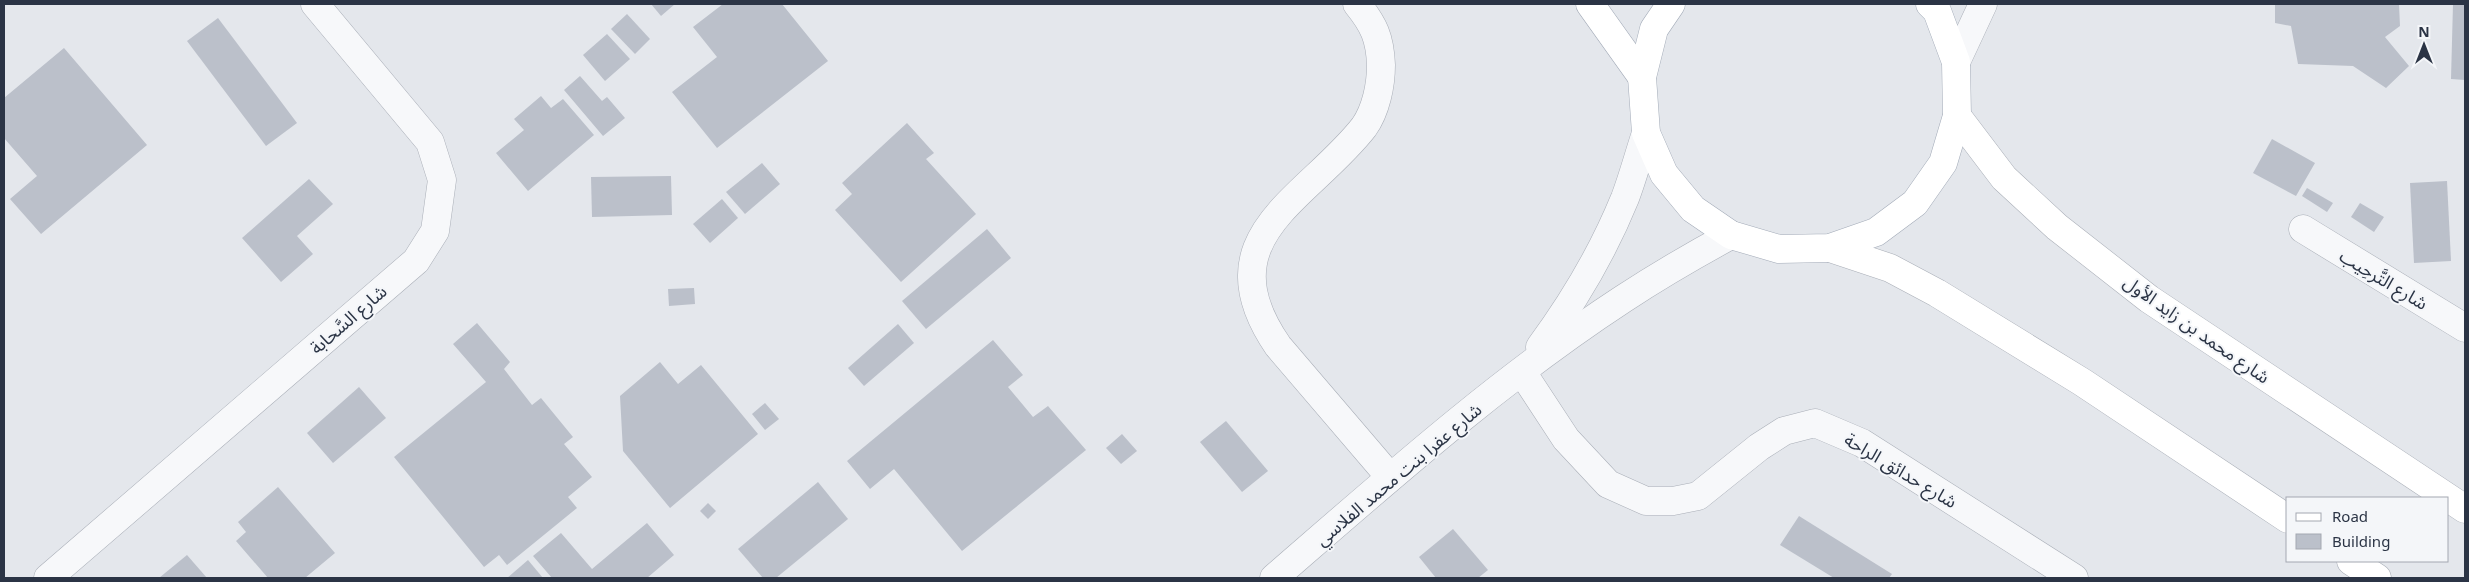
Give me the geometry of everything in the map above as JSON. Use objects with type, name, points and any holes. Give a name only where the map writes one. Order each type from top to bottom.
[{"type":"main road","points":[[1590,4],[1642,77]]},
{"type":"main road","points":[[1671,4],[1654,30],[1642,77],[1646,132],[1664,174],[1693,209],[1730,235],[1779,249],[1830,248],[1876,232],[1915,202],[1943,162],[1957,116],[1956,62],[1937,11],[1930,4]]},
{"type":"main road","name":"شارع محمد بن زايد الأول","points":[[1957,116],[2011,184],[2057,227],[2149,299],[2447,497]]},
{"type":"main road","points":[[1830,248],[1890,268],[1937,293],[2082,382],[2286,518]]},
{"type":"main road","name":"شارع محمد بن زايد الأول","points":[[2449,498],[2465,509]]},
{"type":"main road","points":[[2353,562],[2377,578]]},
{"type":"street","name":"شارع السَّحابة","points":[[48,578],[416,261],[435,231],[442,180],[430,142],[315,4]]},
{"type":"street","points":[[1357,4],[1373,23],[1380,49],[1381,76],[1376,102],[1364,126],[1280,210],[1268,227],[1260,241],[1254,258],[1252,279],[1255,303],[1262,323],[1278,346],[1390,477]]},
{"type":"street","points":[[1956,62],[1983,4]]},
{"type":"street","name":"شارع عفرا بنت محمد الفلاسي","points":[[1522,372],[1562,317],[1597,259],[1625,197],[1646,132]]},
{"type":"street","name":"شارع التَّرحِيب","points":[[2303,229],[2465,328]]},
{"type":"street","name":"شارع عفرا بنت محمد الفلاسي","points":[[1274,578],[1390,477],[1522,372],[1623,299],[1730,235]]},
{"type":"street","name":"شارع حدائق الراحة","points":[[1522,372],[1566,439],[1608,484],[1646,500],[1673,501],[1698,496],[1759,447],[1784,430],[1815,423],[1862,443],[2074,578]]},
{"type":"building","points":[[651,4],[675,4],[661,16]]},
{"type":"building","points":[[723,4],[782,4],[828,61],[717,148],[672,92],[717,57],[693,27]]},
{"type":"building","points":[[2275,4],[2399,4],[2400,26],[2385,37],[2409,66],[2386,88],[2353,66],[2298,64],[2291,26],[2275,23]]},
{"type":"building","points":[[2453,4],[2465,4],[2465,80],[2451,79]]},
{"type":"building","points":[[627,14],[650,39],[635,54],[611,29]]},
{"type":"building","points":[[218,18],[297,123],[266,146],[187,41]]},
{"type":"building","points":[[607,34],[630,59],[605,81],[583,55]]},
{"type":"building","points":[[64,48],[147,145],[41,234],[10,199],[37,176],[4,138],[4,98]]},
{"type":"building","points":[[580,76],[602,101],[607,97],[625,118],[603,136],[564,90]]},
{"type":"building","points":[[541,96],[551,108],[563,99],[594,135],[528,191],[496,153],[524,130],[514,119]]},
{"type":"building","points":[[907,123],[934,153],[926,159],[976,214],[901,282],[835,210],[852,194],[842,183]]},
{"type":"building","points":[[2272,139],[2315,163],[2296,196],[2253,173]]},
{"type":"building","points":[[762,163],[780,184],[745,214],[726,192]]},
{"type":"building","points":[[671,176],[672,215],[592,217],[591,177]]},
{"type":"building","points":[[309,179],[333,204],[297,236],[313,254],[281,282],[242,238]]},
{"type":"building","points":[[2447,181],[2451,261],[2414,263],[2410,183]]},
{"type":"building","points":[[2307,188],[2333,203],[2327,212],[2302,196]]},
{"type":"building","points":[[722,199],[738,218],[710,243],[693,224]]},
{"type":"building","points":[[2360,203],[2384,217],[2374,232],[2351,217]]},
{"type":"building","points":[[987,229],[1011,258],[926,329],[902,301]]},
{"type":"building","points":[[694,288],[695,304],[669,306],[668,289]]},
{"type":"building","points":[[477,323],[510,362],[504,369],[532,405],[541,398],[573,437],[564,444],[592,477],[568,497],[577,508],[507,565],[499,555],[484,567],[394,457],[486,382],[453,344]]},
{"type":"building","points":[[898,324],[914,343],[864,386],[848,368]]},
{"type":"building","points":[[993,340],[1023,375],[1008,387],[1033,417],[1048,406],[1086,450],[962,551],[894,469],[870,489],[847,461]]},
{"type":"building","points":[[660,362],[678,384],[701,365],[758,434],[670,508],[623,451],[620,396]]},
{"type":"building","points":[[359,387],[386,418],[333,463],[307,433]]},
{"type":"building","points":[[765,403],[779,419],[765,430],[752,414]]},
{"type":"building","points":[[1226,421],[1268,471],[1242,492],[1200,442]]},
{"type":"building","points":[[1122,434],[1137,451],[1121,464],[1106,448]]},
{"type":"building","points":[[818,482],[848,519],[776,578],[763,578],[738,549]]},
{"type":"building","points":[[278,487],[335,553],[305,578],[268,578],[236,541],[246,532],[238,522]]},
{"type":"building","points":[[708,503],[716,511],[708,519],[700,511]]},
{"type":"building","points":[[1799,516],[1892,574],[1889,578],[1834,578],[1780,545]]},
{"type":"building","points":[[647,523],[674,555],[647,578],[552,578],[533,556],[561,533],[592,569]]},
{"type":"building","points":[[1453,529],[1488,570],[1478,578],[1436,578],[1419,557]]},
{"type":"building","points":[[187,555],[207,578],[159,578]]},
{"type":"building","points":[[528,560],[543,578],[507,578]]}]
